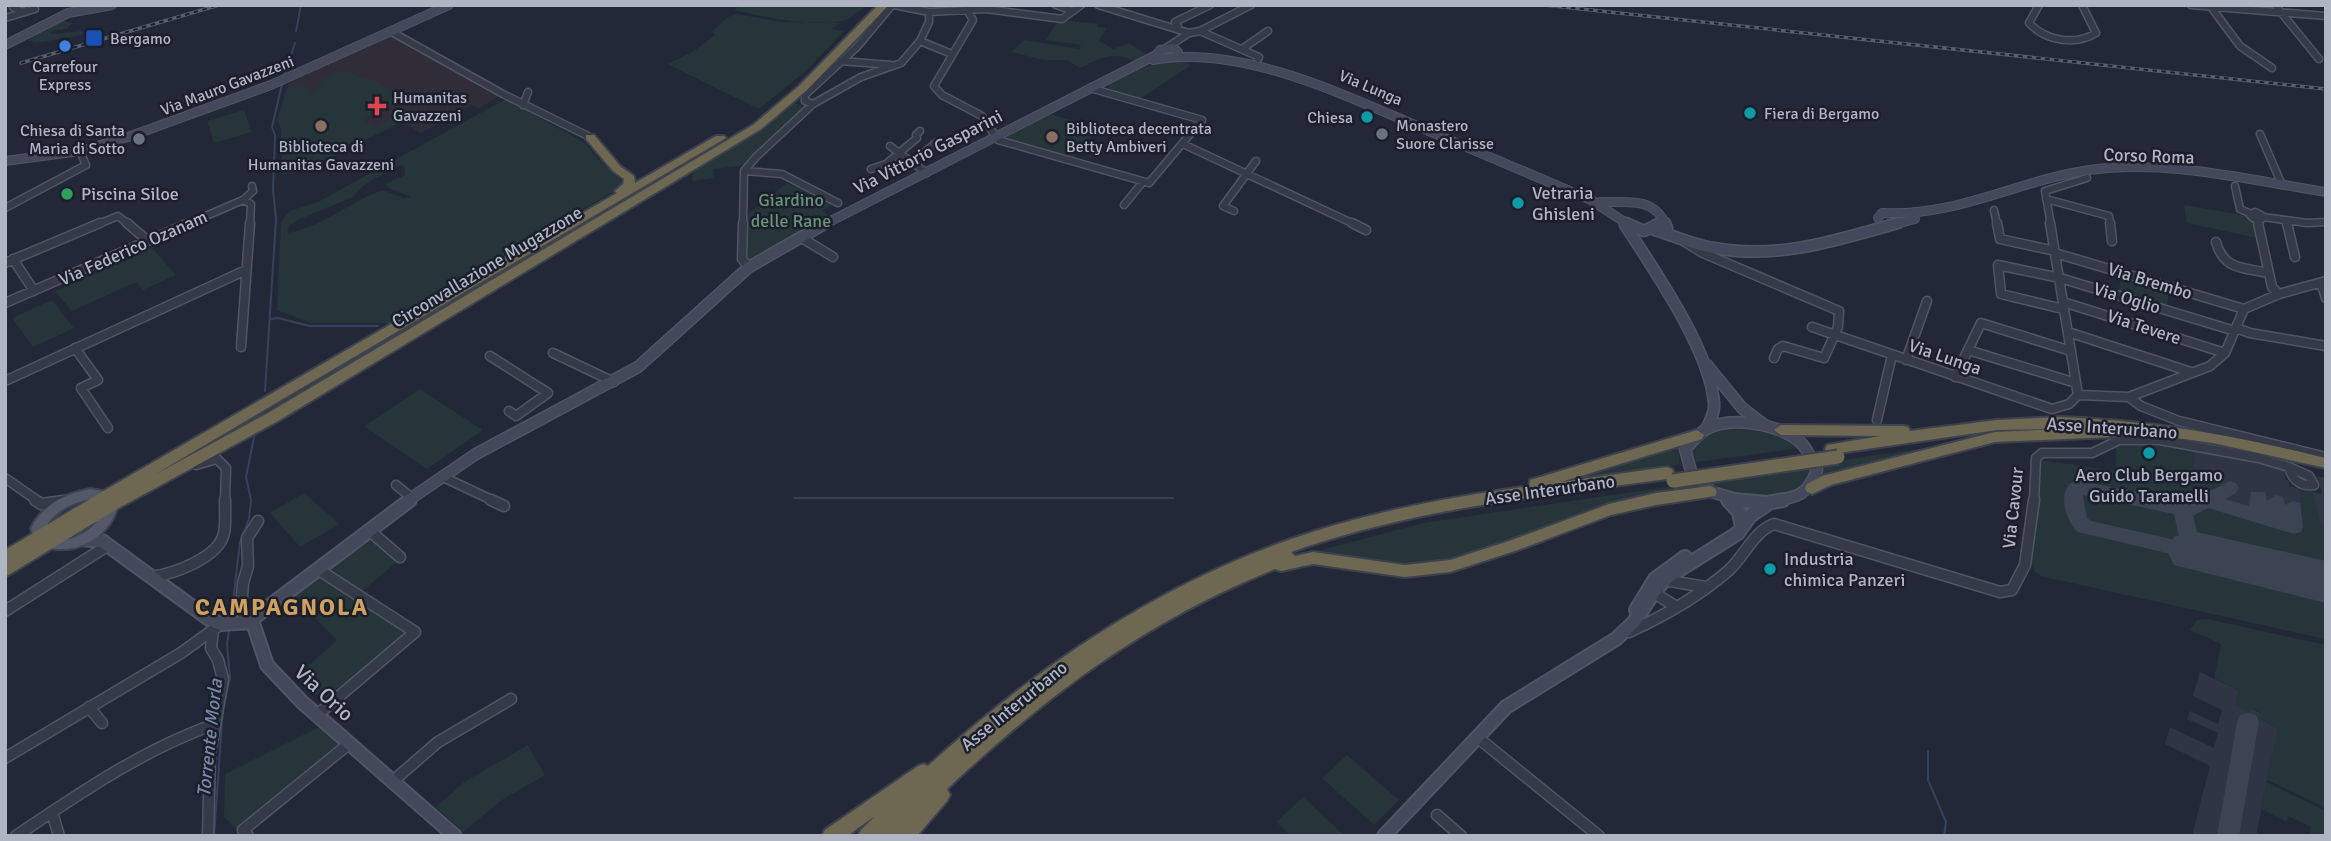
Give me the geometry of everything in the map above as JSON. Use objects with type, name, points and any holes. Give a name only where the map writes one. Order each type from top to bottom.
[{"type":"highway","points":[[857,31],[878,5]]},
{"type":"highway","points":[[857,31],[884,5]]},
{"type":"highway","name":"Circonvallazione Mugazzone","points":[[109,501],[233,424],[766,110],[802,83],[857,31]]},
{"type":"highway","name":"Circonvallazione Mugazzone","points":[[109,501],[145,487],[273,417],[757,127],[794,97],[857,31]]},
{"type":"highway","points":[[583,218],[629,185],[631,180],[590,137]]},
{"type":"highway","name":"Asse Interurbano","points":[[1835,453],[1946,432],[2023,423],[2127,425],[2204,435],[2326,463]]},
{"type":"highway","points":[[1780,430],[1933,429],[1946,432]]},
{"type":"highway","name":"Asse Interurbano","points":[[885,836],[1039,697],[1127,635],[1192,600],[1285,558],[1376,530],[1452,514],[1670,477],[2017,430],[2113,432],[2232,447],[2326,470]]},
{"type":"highway","points":[[1485,499],[1488,495],[1530,486],[1702,432]]},
{"type":"highway","points":[[1812,488],[1827,480],[1995,438],[2113,432]]},
{"type":"highway","name":"Asse Interurbano","points":[[867,836],[973,738],[1044,679],[1154,607],[1221,574],[1334,531],[1429,509],[1485,499],[1670,477]]},
{"type":"highway","points":[[1192,600],[1219,593],[1286,563],[1313,558],[1405,571],[1450,566],[1609,510],[1656,499],[1710,492]]},
{"type":"highway","points":[[5,558],[43,540],[109,501]]},
{"type":"highway","points":[[5,570],[43,540]]},
{"type":"highway","points":[[905,836],[968,766],[1035,706],[1039,697]]},
{"type":"highway","points":[[831,836],[929,768],[963,740],[973,738]]},
{"type":"main road","points":[[90,494],[109,501],[110,514],[103,538],[81,539],[65,544],[43,540],[42,520],[54,508],[71,499],[90,494]]},
{"type":"street","points":[[57,5],[68,13]]},
{"type":"street","points":[[5,45],[68,13],[112,5]]},
{"type":"street","name":"Via Mauro Gavazzeni","points":[[5,161],[80,154],[271,85],[449,5]]},
{"type":"street","points":[[813,104],[805,101],[804,97],[857,47],[893,5],[929,12],[979,7],[1062,19],[1081,5]]},
{"type":"street","points":[[1017,11],[1023,5]]},
{"type":"street","points":[[1056,5],[1070,10]]},
{"type":"street","points":[[1098,5],[1164,26],[1176,25],[1210,5]]},
{"type":"street","points":[[1176,25],[1189,33],[1200,31],[1251,5]]},
{"type":"street","points":[[2039,5],[2029,23],[2032,28],[2046,36],[2077,40],[2088,39],[2096,33],[2082,5]]},
{"type":"street","points":[[2191,5],[2326,16]]},
{"type":"street","points":[[2275,5],[2319,59]]},
{"type":"street","points":[[5,18],[34,9],[22,12],[13,6]]},
{"type":"street","points":[[2211,7],[2240,46],[2272,68]]},
{"type":"street","points":[[967,10],[973,21],[934,84],[936,90],[982,116],[996,137],[1142,183],[1152,182],[1202,120],[1090,88]]},
{"type":"street","points":[[749,267],[743,260],[744,171],[813,104],[862,77],[901,63],[919,41],[929,22],[929,12]]},
{"type":"street","points":[[1200,31],[1259,57],[1258,59]]},
{"type":"street","points":[[1242,49],[1268,31]]},
{"type":"street","points":[[390,32],[590,137]]},
{"type":"street","name":"Via Vittorio Gasparini","points":[[230,624],[273,604],[412,498],[508,435],[638,368],[749,267],[1133,66],[1176,50],[1189,33]]},
{"type":"street","points":[[919,41],[952,54]]},
{"type":"street","name":"Via Vittorio Gasparini","points":[[1161,56],[1165,48],[1176,50]]},
{"type":"street","name":"Via Lunga","points":[[1176,50],[1271,69],[1322,83],[1591,200],[1616,215],[1625,225],[1683,240],[1837,308],[1841,319],[1835,335]]},
{"type":"street","points":[[841,61],[894,67]]},
{"type":"street","points":[[523,104],[528,92]]},
{"type":"street","points":[[871,169],[886,164],[917,138],[915,135],[920,131]]},
{"type":"street","points":[[2260,134],[2282,185]]},
{"type":"street","points":[[912,162],[937,142]]},
{"type":"street","points":[[1183,144],[1366,230]]},
{"type":"street","points":[[890,146],[927,173]]},
{"type":"street","points":[[5,208],[86,165],[80,154]]},
{"type":"street","points":[[1234,211],[1223,206],[1256,161]]},
{"type":"street","name":"Corso Roma","points":[[1893,221],[2095,169],[2165,170],[2326,192]]},
{"type":"street","points":[[744,171],[782,174],[838,203]]},
{"type":"street","points":[[2087,178],[2046,189],[2078,395],[2129,397],[2210,366],[2225,353],[2244,309],[2279,294],[2323,282],[2326,298]]},
{"type":"street","points":[[1124,205],[1142,183]]},
{"type":"street","points":[[241,347],[251,204],[243,200],[254,191],[252,186]]},
{"type":"street","points":[[2235,186],[2240,209],[2258,213],[2268,273],[2272,288],[2279,294]]},
{"type":"street","name":"Via Federico Ozanam","points":[[5,303],[243,200]]},
{"type":"street","name":"Via Lunga","points":[[1591,200],[1620,205],[1634,201],[1651,206],[1662,214],[1662,222],[1671,231],[1688,239],[1753,252]]},
{"type":"street","points":[[2046,200],[2109,216],[2112,241]]},
{"type":"street","points":[[1616,215],[1620,205]]},
{"type":"street","name":"Via Brembo","points":[[1994,210],[2000,239],[2055,252],[2244,309]]},
{"type":"street","points":[[34,291],[9,261],[116,216],[121,216],[148,241]]},
{"type":"street","name":"Via Lunga","points":[[1844,236],[1870,226],[1878,218],[1893,221]]},
{"type":"street","points":[[2260,218],[2326,222]]},
{"type":"street","name":"Via Lunga","points":[[1699,248],[1732,252],[1796,250],[1893,221]]},
{"type":"street","points":[[2286,221],[2295,257]]},
{"type":"street","points":[[1644,254],[1639,239],[1662,222]]},
{"type":"street","points":[[1625,225],[1699,354],[1712,388],[1715,407],[1702,432],[1685,449],[1687,465],[1700,484],[1710,492],[1727,499],[1769,503],[1792,499],[1812,488],[1818,471],[1814,457],[1800,441],[1780,430],[1765,425],[1732,423],[1702,432]]},
{"type":"street","points":[[802,238],[833,257]]},
{"type":"street","points":[[2216,242],[2220,257],[2226,263],[2268,273]]},
{"type":"street","name":"Via Oglio","points":[[2063,305],[2001,294],[1998,265],[2060,278],[2236,330],[2326,346]]},
{"type":"street","points":[[5,380],[246,270]]},
{"type":"street","points":[[1906,360],[1927,301]]},
{"type":"street","name":"Via Tevere","points":[[2063,305],[2225,353]]},
{"type":"street","points":[[1955,377],[1981,323],[2071,351]]},
{"type":"street","name":"Via Lunga","points":[[1812,327],[2045,409],[2069,404],[2078,395]]},
{"type":"street","points":[[2068,332],[2191,372]]},
{"type":"street","points":[[1774,358],[1778,349],[1783,346],[1824,358],[1835,335]]},
{"type":"street","points":[[75,348],[98,380],[81,387],[108,428]]},
{"type":"street","points":[[1968,349],[2076,383]]},
{"type":"street","points":[[553,353],[614,382]]},
{"type":"street","points":[[1699,354],[1742,408],[1765,425]]},
{"type":"street","points":[[1877,420],[1892,355]]},
{"type":"street","points":[[490,356],[548,393],[516,416],[509,411]]},
{"type":"street","points":[[2129,397],[2140,407],[2196,426],[2326,457]]},
{"type":"street","name":"Via Cavour","points":[[1698,588],[1724,574],[1762,530],[1773,524],[2000,592],[2012,590],[2017,586],[2026,559],[2031,534],[2036,458],[2042,453],[2092,453],[2110,443],[2142,438],[2214,448],[2290,467]]},
{"type":"street","points":[[145,487],[205,461],[217,459],[226,468],[225,536],[212,550],[184,570],[150,577]]},
{"type":"street","points":[[443,477],[504,506]]},
{"type":"street","points":[[5,478],[41,504],[71,499]]},
{"type":"street","points":[[396,485],[412,498]]},
{"type":"street","points":[[1727,499],[1739,512],[1742,527]]},
{"type":"street","points":[[1675,606],[1662,600],[1656,586],[1660,572],[1738,534],[1750,516],[1769,503]]},
{"type":"street","points":[[41,504],[42,520]]},
{"type":"street","points":[[208,836],[210,755],[223,679],[218,660],[211,648],[241,609],[243,583],[248,566],[247,538],[258,521]]},
{"type":"street","points":[[370,531],[400,557]]},
{"type":"street","points":[[5,611],[103,538]]},
{"type":"street","name":"Via Orio","points":[[103,538],[150,577],[258,638],[267,665],[317,715],[456,836]]},
{"type":"street","points":[[1678,565],[1681,578],[1698,588]]},
{"type":"street","points":[[1624,632],[1656,586],[1678,565]]},
{"type":"street","points":[[317,715],[415,632],[319,570]]},
{"type":"street","points":[[1656,586],[1698,588]]},
{"type":"street","points":[[1384,836],[1512,703],[1624,632],[1675,606],[1698,588]]},
{"type":"street","points":[[7,754],[230,624]]},
{"type":"street","points":[[393,781],[438,741],[511,699]]},
{"type":"street","points":[[89,707],[102,723]]},
{"type":"street","points":[[16,836],[134,761],[188,732],[215,724]]},
{"type":"street","points":[[1477,737],[1600,836]]},
{"type":"street","points":[[248,836],[243,830],[350,743]]},
{"type":"street","points":[[52,812],[59,836]]},
{"type":"street","points":[[1437,815],[1461,836]]},
{"type":"shaded area","name":"Humanitas Gavazzeni","points":[[391,36],[500,96],[479,108],[472,105],[421,133],[402,122],[298,172],[282,175],[281,128],[277,120],[289,83]]},
{"type":"shaded area","points":[[2144,441],[2227,452],[2284,469],[2289,486],[2322,494],[2317,476],[2326,478],[2326,639],[2041,576],[2035,572],[2031,562],[2040,460],[2116,471],[2116,444]]},
{"type":"shaded area","points":[[2200,672],[2238,690],[2250,713],[2251,708],[2260,713],[2260,718],[2278,729],[2256,836],[2192,836],[2210,766],[2165,744],[2170,727],[2214,748],[2218,733],[2187,719],[2190,711],[2218,724],[2222,710],[2193,696]]},
{"type":"green space","points":[[740,5],[866,5],[848,19],[808,23],[734,10]]},
{"type":"green space","points":[[737,14],[782,22],[840,23],[832,29],[844,31],[807,70],[759,109],[667,64],[694,51],[715,35],[712,31],[728,17]]},
{"type":"green space","points":[[1058,20],[1098,24],[1098,27],[1107,28],[1099,41],[1113,49],[1129,43],[1147,55],[1135,61],[1119,56],[1107,57],[1080,68],[1067,60],[1044,60],[1011,52],[1024,40],[1079,49],[1081,45],[1046,40]]},
{"type":"green space","points":[[55,22],[72,23],[67,29],[54,30],[50,34],[83,31],[83,35],[36,43],[27,40]]},
{"type":"green space","points":[[1187,60],[1190,66],[1140,99],[1108,91],[1110,87],[1107,84],[1136,70],[1164,62]]},
{"type":"green space","points":[[344,69],[365,79],[369,78],[404,97],[362,119],[374,127],[395,117],[402,122],[298,172],[282,175],[281,128],[277,120],[287,88],[300,83],[313,91],[323,86],[317,82]]},
{"type":"green space","points":[[506,99],[585,143],[620,179],[622,186],[390,323],[311,323],[277,310],[281,222],[289,211],[316,203]],"holes":[[[400,165],[404,166],[405,175],[386,184],[389,188],[411,197],[403,198],[382,190],[312,226],[287,233],[290,225],[298,220],[353,197],[364,185]]]},
{"type":"green space","points":[[794,103],[806,107],[746,165],[714,169],[713,178],[692,181],[693,172],[765,126]]},
{"type":"green space","points":[[244,110],[252,132],[214,143],[207,121]]},
{"type":"green space","points":[[1049,114],[1099,128],[1072,159],[1004,138]]},
{"type":"green space","name":"Giardino delle Rane","points":[[787,183],[833,204],[822,211],[830,216],[747,263],[748,214]]},
{"type":"green space","points":[[2184,205],[2244,215],[2254,221],[2257,238],[2187,223]]},
{"type":"green space","points":[[152,248],[176,275],[143,290],[136,282],[72,311],[55,291]]},
{"type":"green space","points":[[2121,274],[2169,288],[2167,308],[2119,293]]},
{"type":"green space","points":[[52,300],[74,328],[33,347],[12,318]]},
{"type":"green space","points":[[420,389],[483,430],[427,469],[364,426]]},
{"type":"green space","points":[[1749,427],[1780,434],[1800,448],[1690,463],[1696,444],[1710,433]]},
{"type":"green space","points":[[2144,441],[2196,450],[2192,471],[2198,473],[2200,480],[2225,487],[2183,507],[2066,482],[2075,532],[2326,589],[2326,639],[2041,576],[2035,572],[2031,562],[2040,460],[2116,471],[2116,444]]},
{"type":"green space","points":[[1681,444],[1679,465],[1569,481],[1569,478]]},
{"type":"green space","points":[[1943,446],[1826,476],[1822,473],[1821,465],[1834,461]]},
{"type":"green space","points":[[1810,464],[1811,478],[1801,487],[1774,497],[1743,497],[1715,488],[1704,480]]},
{"type":"green space","points":[[1693,483],[1700,491],[1607,506],[1458,562],[1407,568],[1318,555],[1314,552],[1423,523]]},
{"type":"green space","points":[[2299,488],[2312,492],[2321,524],[2326,525],[2326,574],[2194,542],[2190,517],[2210,504],[2300,532],[2298,509],[2302,509]]},
{"type":"green space","points":[[2079,491],[2170,512],[2180,521],[2185,542],[2084,519],[2081,516]]},
{"type":"green space","points":[[304,493],[340,524],[300,547],[270,513]]},
{"type":"green space","points":[[371,538],[397,562],[356,596],[410,633],[328,704],[296,677],[337,640],[293,596]]},
{"type":"green space","points":[[2208,619],[2326,645],[2326,808],[2266,779],[2278,729],[2260,718],[2260,712],[2251,708],[2250,713],[2235,705],[2238,690],[2214,678],[2221,644],[2190,630],[2197,620]]},
{"type":"green space","points":[[323,725],[344,743],[237,829],[224,817],[225,774]]},
{"type":"green space","points":[[528,745],[545,775],[502,800],[463,832],[436,807],[464,782]]},
{"type":"green space","points":[[1347,755],[1399,800],[1374,825],[1322,778]]},
{"type":"green space","points":[[2266,782],[2326,811],[2326,836],[2310,836],[2311,827],[2288,816],[2287,822],[2261,809]]},
{"type":"green space","points":[[1303,797],[1345,836],[1291,836],[1276,822]]},
{"type":"waterway","name":"Torrente Morla","points":[[296,31],[301,5]]},
{"type":"waterway","name":"Torrente Morla","points":[[284,76],[295,43]]},
{"type":"waterway","name":"Torrente Morla","points":[[265,391],[276,219],[273,189],[275,135],[272,127],[282,84]]},
{"type":"waterway","points":[[54,186],[62,182]]},
{"type":"waterway","points":[[270,319],[278,318],[310,326],[378,326]]},
{"type":"waterway","name":"Torrente Morla","points":[[231,618],[240,542],[249,519],[251,500],[246,477],[254,437]]},
{"type":"waterway","points":[[794,498],[1173,498]]},
{"type":"waterway","name":"Torrente Morla","points":[[214,836],[223,709],[230,678],[227,644],[229,631]]},
{"type":"waterway","points":[[1928,751],[1928,780],[1946,822],[1944,836]]},
{"type":"taxiway","points":[[2182,510],[2192,551],[2085,527],[2078,521],[2073,490],[2077,487],[2189,510],[2230,488]]},
{"type":"taxiway","points":[[2258,497],[2259,517]]},
{"type":"taxiway","points":[[2207,501],[2259,517]]},
{"type":"taxiway","points":[[2276,502],[2276,522]]},
{"type":"taxiway","points":[[2276,522],[2294,527],[2293,508]]},
{"type":"taxiway","points":[[2259,517],[2276,522]]},
{"type":"taxiway","points":[[2228,836],[2248,722]]},
{"type":"runway","points":[[2192,551],[2326,582]]},
{"type":"railway","points":[[21,63],[219,5]]},
{"type":"railway","points":[[1544,5],[2326,89]]},
{"type":"place","name":"Bergamo","points":[[94,38]]},
{"type":"place","name":"Carrefour Express","points":[[65,46]]},
{"type":"place","name":"Humanitas Gavazzeni","points":[[377,106]]},
{"type":"place","name":"Fiera di Bergamo","points":[[1750,113]]},
{"type":"place","name":"Chiesa","points":[[1367,117]]},
{"type":"place","name":"Biblioteca di Humanitas Gavazzeni","points":[[321,126]]},
{"type":"place","name":"Monastero Suore Clarisse","points":[[1382,134]]},
{"type":"place","name":"Biblioteca decentrata Betty Ambiveri","points":[[1052,137]]},
{"type":"place","name":"Chiesa di Santa Maria di Sotto","points":[[139,139]]},
{"type":"place","name":"Piscina Siloe","points":[[67,194]]},
{"type":"place","name":"Vetraria Ghisleni","points":[[1518,203]]},
{"type":"place","name":"Aero Club Bergamo Guido Taramelli","points":[[2149,453]]},
{"type":"place","name":"Industria chimica Panzeri","points":[[1770,569]]},
{"type":"district","name":"CAMPAGNOLA","points":[[282,607]]}]
